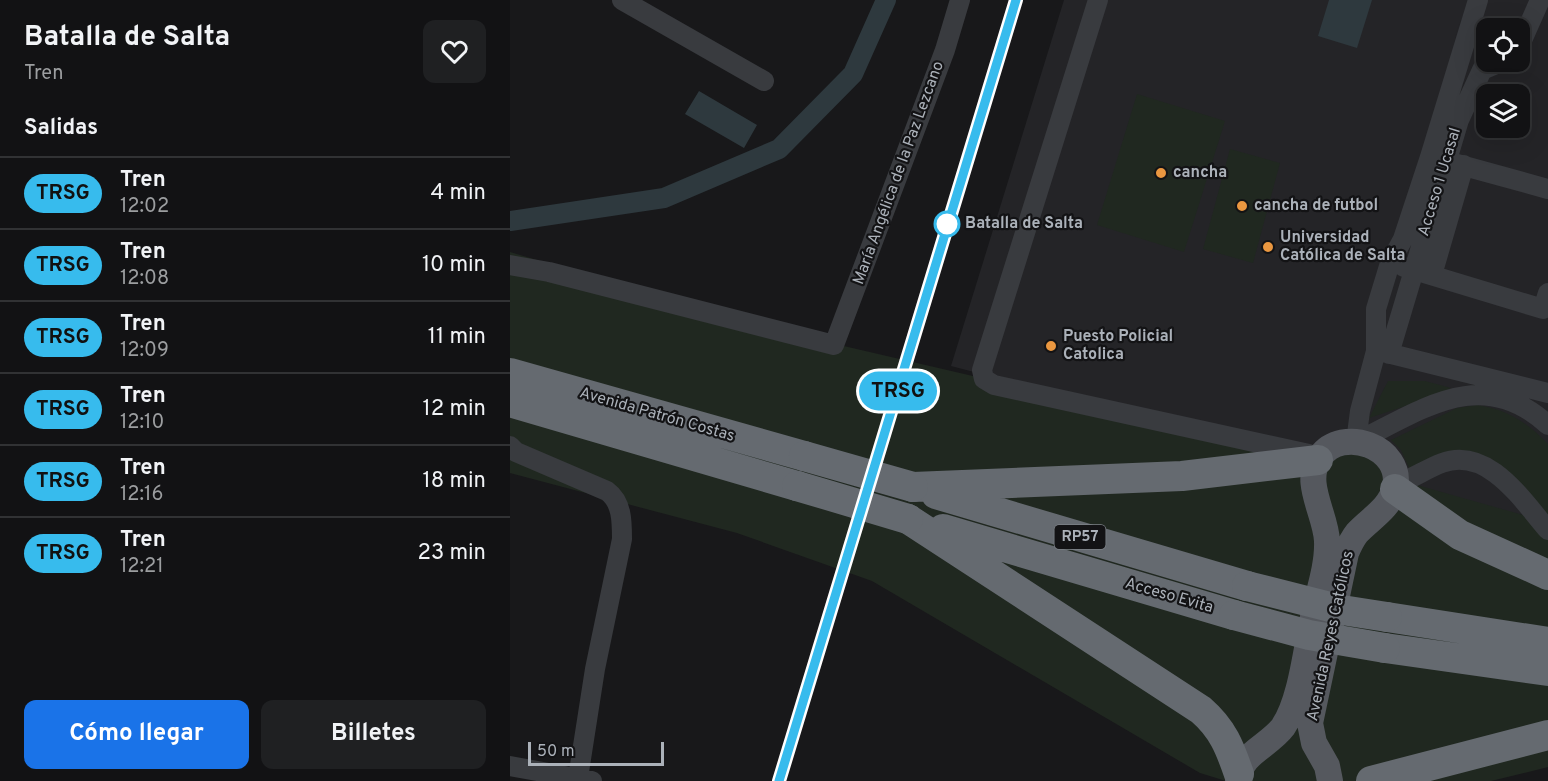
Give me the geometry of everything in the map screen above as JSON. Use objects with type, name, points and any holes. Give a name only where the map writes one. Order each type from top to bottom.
[{"type":"highway","name":"Avenida Patrón Costas","points":[[510,374],[804,456]]},
{"type":"highway","name":"Avenida Patrón Costas","points":[[511,408],[797,486]]},
{"type":"highway","name":"Acceso Evita","points":[[804,456],[1247,586],[1342,610],[1548,642]]},
{"type":"highway","points":[[913,487],[1182,476],[1319,458]]},
{"type":"highway","name":"Acceso Evita","points":[[797,486],[1234,615],[1310,635],[1548,671]]},
{"type":"highway","points":[[1395,487],[1460,535],[1548,575]]},
{"type":"highway","points":[[908,519],[1202,710],[1218,724],[1227,739],[1234,779]]},
{"type":"highway","points":[[1371,781],[1548,735]]},
{"type":"main road","points":[[1319,458],[1329,448],[1341,443],[1356,442],[1371,445],[1390,463],[1395,487]]},
{"type":"main road","name":"Avenida Reyes Católicos","points":[[1234,779],[1243,762],[1284,725],[1296,694],[1327,542],[1314,489],[1313,475],[1319,458]]},
{"type":"main road","name":"Avenida Reyes Católicos","points":[[1330,781],[1328,766],[1314,743],[1310,723],[1346,553],[1356,534],[1386,505],[1395,487]]},
{"type":"street","points":[[621,0],[764,81]]},
{"type":"street","name":"María Angélica de la Paz Lezcano","points":[[510,265],[549,272],[834,345],[945,50],[960,0]]},
{"type":"street","points":[[1098,0],[982,370],[984,379],[994,385],[1319,458]]},
{"type":"street","name":"Acceso 1 Ucasal","points":[[1383,352],[1376,309],[1390,263],[1447,161],[1459,63],[1478,0]]},
{"type":"street","points":[[1530,22],[1540,0]]},
{"type":"street","points":[[1459,63],[1476,68]]},
{"type":"street","name":"Acceso 1 Ucasal","points":[[1356,442],[1360,411],[1383,352],[1423,273],[1447,161],[1459,120],[1481,72]]},
{"type":"street","points":[[1447,161],[1548,189]]},
{"type":"street","points":[[1390,263],[1543,309],[1548,293]]},
{"type":"street","points":[[1383,352],[1548,393]]},
{"type":"street","points":[[1468,374],[1548,425]]},
{"type":"street","points":[[1356,442],[1451,397],[1475,393],[1510,400]]},
{"type":"street","points":[[510,446],[516,452],[607,491],[614,496],[622,521],[622,539],[595,669],[585,780],[510,765]]},
{"type":"street","points":[[1395,487],[1442,463],[1470,461],[1491,469],[1548,530]]},
{"type":"shaded area","name":"Universidad Católica de Salta","points":[[1064,0],[1548,0],[1548,522],[951,366]]},
{"type":"shaded area","points":[[1329,0],[1372,0],[1357,48],[1318,36]]},
{"type":"shaded area","points":[[699,91],[757,125],[744,148],[685,114]]},
{"type":"shaded area","name":"cancha","points":[[1137,94],[1225,121],[1184,252],[1097,225]]},
{"type":"shaded area","name":"cancha de futbol","points":[[1230,149],[1280,163],[1253,263],[1203,249]]},
{"type":"shaded area","points":[[510,252],[758,326],[1320,457],[1353,452],[1374,459],[1385,476],[1548,522],[1548,767],[1491,781],[1226,781],[1200,773],[872,581],[737,533],[510,473]]},
{"type":"shaded area","points":[[1388,381],[1425,381],[1451,388],[1424,400],[1369,418]]},
{"type":"shaded area","points":[[1477,405],[1507,413],[1532,429],[1548,444],[1548,516],[1501,467],[1410,470],[1401,450],[1391,440],[1457,408]]},
{"type":"waterway","points":[[510,221],[664,198],[779,149],[853,74],[886,0]]},
{"type":"railway","points":[[779,781],[1016,0]]},
{"type":"train","name":"TRSG","points":[[779,781],[1016,0]]},
{"type":"place","name":"cancha","points":[[1161,173]]},
{"type":"place","name":"cancha de futbol","points":[[1242,206]]},
{"type":"place","name":"Batalla de Salta","points":[[947,224]]},
{"type":"place","name":"Universidad Católica de Salta","points":[[1268,247]]},
{"type":"place","name":"Puesto Policial Catolica","points":[[1051,346]]}]
